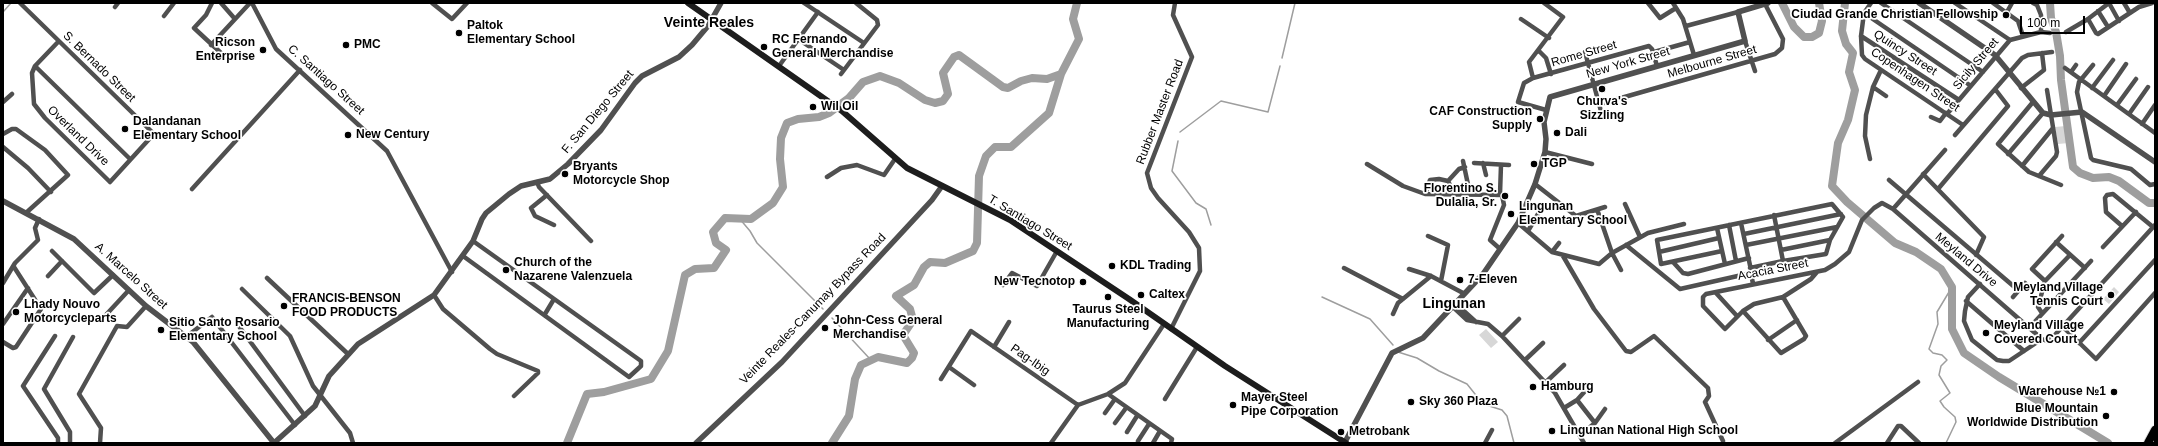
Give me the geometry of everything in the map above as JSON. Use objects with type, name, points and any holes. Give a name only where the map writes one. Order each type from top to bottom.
[{"type":"highway","points":[[2148,443],[2155,430]]},
{"type":"main road","name":"T. Santiago Street","points":[[688,3],[842,111],[907,168],[1010,220],[1058,251],[1197,347],[1346,443]]},
{"type":"street","name":"S. Bernado Street","points":[[20,3],[58,42],[103,83],[152,132],[152,136],[110,182]]},
{"type":"street","points":[[164,16],[174,3]]},
{"type":"street","points":[[212,3],[206,15],[194,28],[221,53]]},
{"type":"street","points":[[221,3],[235,19]]},
{"type":"street","points":[[211,45],[251,3]]},
{"type":"street","name":"C. Santiago Street","points":[[251,3],[276,49],[387,151],[452,272]]},
{"type":"street","points":[[432,3],[450,19],[453,19],[467,3]]},
{"type":"street","name":"F. San Diego Street","points":[[274,443],[315,406],[329,376],[358,344],[434,295],[473,241],[482,219],[495,205],[522,186],[550,179],[573,160],[601,130],[634,83],[642,76],[679,57],[702,33],[712,20],[721,3]]},
{"type":"street","points":[[804,3],[864,43]]},
{"type":"street","points":[[798,39],[842,72],[878,24],[877,20],[856,3]]},
{"type":"street","name":"Rubber Master Road","points":[[1171,328],[1200,272],[1199,248],[1189,232],[1158,198],[1151,188],[1147,173],[1192,57],[1173,15],[1176,3]]},
{"type":"street","points":[[1544,3],[1564,16],[1529,63],[1533,78],[1522,85],[1518,101],[1519,103],[1546,110]]},
{"type":"street","points":[[1673,3],[1686,26],[1694,55]]},
{"type":"street","points":[[1686,26],[1766,3]]},
{"type":"street","name":"Melbourne Street","points":[[1600,104],[1775,54],[1782,48],[1783,39],[1766,3]]},
{"type":"street","name":"Copenhagen Street","points":[[1870,3],[1864,13],[1861,36],[1862,55],[1881,70],[1963,125]]},
{"type":"street","points":[[1881,3],[1984,72]]},
{"type":"street","points":[[1919,3],[1995,56],[2043,113],[2051,116],[2082,112],[2155,162]]},
{"type":"street","points":[[1955,3],[2010,40]]},
{"type":"street","points":[[1993,3],[2018,21],[2023,36]]},
{"type":"street","points":[[2007,12],[2012,3]]},
{"type":"street","points":[[2033,3],[2037,5],[2041,15],[2041,32]]},
{"type":"street","points":[[2066,32],[2088,19],[2109,3],[2118,21]]},
{"type":"street","points":[[2124,3],[2130,14]]},
{"type":"street","points":[[2088,19],[2097,34],[2130,14],[2152,3]]},
{"type":"street","points":[[1651,4],[1660,18],[1676,8]]},
{"type":"street","points":[[2098,11],[2108,27]]},
{"type":"street","points":[[779,66],[818,12]]},
{"type":"street","points":[[1738,12],[1755,71]]},
{"type":"street","points":[[1864,13],[1971,86]]},
{"type":"street","points":[[1521,20],[1549,38]]},
{"type":"street","name":"Sicily Street","points":[[1946,114],[1984,72],[1995,56],[2010,40],[2041,32],[2050,33]]},
{"type":"street","name":"Quincy Street","points":[[1861,36],[1959,100]]},
{"type":"street","name":"New York Street","points":[[1346,443],[1392,353],[1423,338],[1463,293],[1483,274],[1499,248],[1518,223],[1535,184],[1545,152],[1546,139],[1544,122],[1549,99],[1553,95],[1746,41]]},
{"type":"street","points":[[58,42],[35,66],[130,159]]},
{"type":"street","points":[[1658,66],[1654,52],[1690,42]]},
{"type":"street","name":"Rome Street","points":[[1533,78],[1649,46],[1654,52]]},
{"type":"street","points":[[1539,50],[1546,58],[1551,74]]},
{"type":"street","points":[[1585,52],[1602,115]]},
{"type":"street","points":[[1954,135],[2009,72],[2028,55],[2052,52]]},
{"type":"street","points":[[2021,88],[2044,70],[2042,53]]},
{"type":"street","points":[[2092,88],[2112,60]]},
{"type":"street","points":[[2104,96],[2126,64]]},
{"type":"street","points":[[2071,72],[2076,65]]},
{"type":"street","points":[[2093,65],[2077,86],[2077,92],[2093,160],[2131,169],[2150,185],[2155,184]]},
{"type":"street","name":"Overland Drive","points":[[35,66],[32,73],[32,85],[36,110],[110,182]]},
{"type":"street","points":[[2065,68],[2155,132]]},
{"type":"street","points":[[192,189],[300,70]]},
{"type":"street","points":[[1870,159],[1866,146],[1865,128],[1872,87],[1881,70]]},
{"type":"street","points":[[2117,105],[2136,79]]},
{"type":"street","points":[[1872,87],[1886,96]]},
{"type":"street","points":[[2129,114],[2148,87]]},
{"type":"street","points":[[1938,189],[2008,106],[1995,88]]},
{"type":"street","points":[[2039,176],[2056,156],[2054,128],[2047,90]]},
{"type":"street","points":[[3,102],[12,94]]},
{"type":"street","points":[[2033,102],[1998,144],[2022,166],[2039,176],[2061,185]]},
{"type":"street","points":[[2142,124],[2155,105]]},
{"type":"street","points":[[2008,154],[2043,113]]},
{"type":"street","points":[[1931,117],[1940,122],[1946,114]]},
{"type":"street","points":[[3,134],[12,128],[16,129],[45,150],[68,175],[51,192],[27,212]]},
{"type":"street","points":[[2022,166],[2054,128]]},
{"type":"street","points":[[3,147],[28,168],[51,192]]},
{"type":"street","points":[[1893,209],[1907,195],[1923,174],[1945,150]]},
{"type":"street","points":[[1545,152],[1592,164]]},
{"type":"street","points":[[826,177],[841,168],[857,165],[884,175],[895,159]]},
{"type":"street","points":[[1463,161],[1470,194]]},
{"type":"street","points":[[1474,163],[1509,166]]},
{"type":"street","points":[[1483,163],[1486,175]]},
{"type":"street","points":[[1367,164],[1403,186],[1425,194],[1500,194]]},
{"type":"street","points":[[1499,248],[1490,240],[1504,205],[1503,197],[1500,194],[1501,165]]},
{"type":"street","points":[[1448,181],[1459,169],[1464,167]]},
{"type":"street","points":[[1923,174],[1984,237],[1976,255]]},
{"type":"street","points":[[1425,194],[1432,179],[1448,181]]},
{"type":"street","points":[[1889,180],[2018,290]]},
{"type":"street","points":[[1448,181],[1455,195]]},
{"type":"street","points":[[538,182],[547,196],[591,241]]},
{"type":"street","points":[[1535,184],[1576,216],[1605,207]]},
{"type":"street","name":"Veinte Reales-Canumay Bypass Road","points":[[696,443],[782,362],[932,200],[942,186]]},
{"type":"street","points":[[1980,284],[1966,301],[1964,321],[1972,340],[1997,360],[2009,361],[2042,339],[2047,341],[2050,339],[2154,226],[2113,194],[2106,196],[2106,212],[2122,226]]},
{"type":"street","points":[[547,196],[532,208],[535,216],[554,225]]},
{"type":"street","name":"A. Marcelo Street","points":[[3,201],[27,212],[74,239],[146,306],[193,342],[274,443]]},
{"type":"street","points":[[1626,245],[1654,266],[1678,288],[1682,289],[1783,261],[1825,255],[1830,240],[1843,217],[1830,203],[1657,240],[1661,264]]},
{"type":"street","name":"Acacia Street","points":[[1737,316],[1725,329],[1703,306],[1704,296],[1753,284],[1825,270],[1845,257],[1853,244],[1862,220],[1868,213],[1882,203],[1893,209]]},
{"type":"street","points":[[1625,204],[1640,237]]},
{"type":"street","name":"Meyland Drive","points":[[1893,209],[2042,339]]},
{"type":"street","points":[[1598,212],[1612,253],[1622,270]]},
{"type":"street","points":[[2103,247],[2136,212]]},
{"type":"street","points":[[1528,231],[1538,214]]},
{"type":"street","points":[[1744,234],[1841,214]]},
{"type":"street","points":[[1774,215],[1783,261]]},
{"type":"street","points":[[3,283],[19,258],[38,240],[35,228],[39,219]]},
{"type":"street","points":[[1518,223],[1552,252],[1599,264],[1612,253],[1640,237],[1653,231],[1684,224]]},
{"type":"street","points":[[1741,223],[1753,284]]},
{"type":"street","points":[[1728,225],[1736,261]]},
{"type":"street","points":[[1746,245],[1837,227]]},
{"type":"street","points":[[1716,228],[1725,264]]},
{"type":"street","points":[[1428,236],[1448,245],[1441,281]]},
{"type":"street","points":[[2045,281],[2032,269],[2062,236]]},
{"type":"street","points":[[1659,252],[1719,238]]},
{"type":"street","points":[[1781,250],[1830,240]]},
{"type":"street","points":[[463,256],[629,377],[641,366],[640,362],[473,241]]},
{"type":"street","points":[[2056,242],[2085,268]]},
{"type":"street","points":[[1552,252],[1559,243]]},
{"type":"street","points":[[52,251],[94,292],[113,275]]},
{"type":"street","points":[[1003,285],[1012,273],[1037,286],[1058,251]]},
{"type":"street","points":[[1654,266],[1722,251]]},
{"type":"street","points":[[2042,313],[2038,307],[2045,281],[2070,255]]},
{"type":"street","points":[[1563,256],[1594,309],[1626,351],[1630,352],[1654,336],[1708,388],[1710,393],[1705,402],[1723,441]]},
{"type":"street","points":[[1673,262],[1683,273],[1688,274],[1749,258]]},
{"type":"street","points":[[2079,343],[2155,260]]},
{"type":"street","points":[[48,276],[62,261]]},
{"type":"street","points":[[2030,327],[2090,261]]},
{"type":"street","points":[[3,342],[12,348],[16,347],[41,311],[14,267]]},
{"type":"street","points":[[1344,268],[1403,299]]},
{"type":"street","points":[[1409,269],[1431,276],[1463,293]]},
{"type":"street","points":[[1716,293],[1737,316],[1756,303],[1783,297],[1812,279],[1816,272]]},
{"type":"street","points":[[1393,314],[1398,303],[1431,276]]},
{"type":"street","points":[[267,278],[348,354]]},
{"type":"street","points":[[2013,297],[2025,283]]},
{"type":"street","points":[[3,324],[28,288]]},
{"type":"street","points":[[242,289],[290,336],[320,396],[350,433],[353,443]]},
{"type":"street","points":[[104,317],[129,290]]},
{"type":"street","points":[[2062,326],[2096,359],[2155,294]]},
{"type":"street","points":[[434,295],[443,309],[490,349],[497,354],[538,371],[538,374],[514,396]]},
{"type":"street","points":[[1743,311],[1781,353],[1798,343],[1806,336],[1783,297]]},
{"type":"street","points":[[544,314],[554,300]]},
{"type":"street","points":[[1966,301],[2024,351]]},
{"type":"street","points":[[1454,304],[1476,322],[1488,324],[1502,336],[1546,382],[1564,408],[1584,443]]},
{"type":"street","points":[[100,443],[101,428],[80,398],[79,394],[117,326],[127,327],[146,306]]},
{"type":"street","points":[[186,338],[210,317],[295,425]]},
{"type":"street","points":[[1502,336],[1520,319]]},
{"type":"street","points":[[1768,340],[1797,320]]},
{"type":"street","points":[[994,347],[1009,322]]},
{"type":"street","points":[[1051,443],[1078,405],[1108,394],[1121,387],[1131,375],[1164,324]]},
{"type":"street","points":[[238,325],[305,416]]},
{"type":"street","name":"Pag-Ibig","points":[[949,367],[971,331],[1078,405]]},
{"type":"street","points":[[55,336],[24,386],[58,438],[58,443]]},
{"type":"street","points":[[70,443],[70,432],[44,389],[73,337]]},
{"type":"street","points":[[1525,360],[1543,344]]},
{"type":"street","points":[[1165,399],[1197,347]]},
{"type":"street","points":[[1546,382],[1564,365]]},
{"type":"street","points":[[941,379],[949,367],[974,385]]},
{"type":"street","points":[[1835,443],[1918,382]]},
{"type":"street","points":[[1564,408],[1576,400],[1587,389]]},
{"type":"street","points":[[1108,394],[1137,416],[1172,439],[1171,443]]},
{"type":"street","points":[[1105,413],[1115,399]]},
{"type":"street","points":[[1576,400],[1595,423]]},
{"type":"street","points":[[1115,423],[1126,408]]},
{"type":"street","points":[[1580,435],[1595,423],[1605,409]]},
{"type":"street","points":[[1127,432],[1137,416]]},
{"type":"street","points":[[1138,441],[1149,424]]},
{"type":"street","points":[[1887,443],[1893,432],[1898,426],[1901,426],[1919,443]]},
{"type":"street","points":[[1485,443],[1492,430]]},
{"type":"street","points":[[1153,443],[1160,431]]},
{"type":"shaded area","points":[[2066,126],[2069,143],[2058,144],[2055,127]]},
{"type":"shaded area","name":"Meyland Village Tennis Court","points":[[2114,287],[2119,292],[2109,304],[2103,299]]},
{"type":"shaded area","points":[[1486,329],[1498,342],[1491,348],[1479,335]]},
{"type":"waterway","points":[[3,12],[11,3]]},
{"type":"waterway","points":[[832,443],[849,416],[855,379],[861,365],[878,357],[907,363],[912,358],[914,353],[903,335],[913,320],[910,309],[896,296],[914,285],[924,267],[930,262],[945,263],[973,251],[977,243],[979,176],[986,156],[995,147],[1011,147],[1049,113],[1061,74],[1079,39],[1073,19],[1077,3]]},
{"type":"waterway","points":[[1282,58],[1295,3]]},
{"type":"waterway","points":[[1782,3],[1794,27],[1804,37],[1812,37],[1819,33],[1822,21],[1819,3]]},
{"type":"waterway","points":[[1845,3],[1842,31],[1846,44],[1853,53],[1849,72],[1855,90],[1848,120],[1838,143],[1832,186],[1847,202],[1895,243],[1916,252],[1941,269],[1952,287],[1952,329],[1964,353],[1999,377],[2108,443]]},
{"type":"waterway","points":[[2050,3],[2051,18],[2056,32],[2060,56],[2061,80],[2073,167],[2080,173],[2093,178],[2109,177],[2119,181],[2149,203],[2155,203]]},
{"type":"waterway","points":[[567,443],[587,394],[604,392],[651,379],[668,351],[685,275],[695,269],[714,268],[726,250],[716,243],[713,232],[725,218],[751,219],[773,203],[783,187],[780,159],[781,138],[787,123],[798,119],[819,117],[829,113],[849,98],[863,82],[880,76],[899,83],[925,100],[935,103],[943,101],[948,94],[943,73],[954,57],[959,55],[1003,87],[1008,88],[1021,81],[1032,78],[1047,79],[1061,74]]},
{"type":"waterway","points":[[1180,132],[1221,101],[1268,112],[1280,66]]},
{"type":"waterway","points":[[1178,141],[1172,171],[1196,203],[1206,209],[1211,225]]},
{"type":"waterway","points":[[739,218],[750,231],[757,243],[823,309]]},
{"type":"waterway","points":[[1946,443],[1956,422],[1955,417],[1940,401],[1950,393],[1939,375],[1941,366],[1947,360],[1942,355],[1933,353],[1929,349],[1938,324],[1937,312],[1952,287]]},
{"type":"waterway","points":[[1322,297],[1370,319],[1393,345]]},
{"type":"waterway","points":[[832,318],[870,359]]},
{"type":"waterway","points":[[1398,352],[1417,358],[1439,371],[1467,384],[1483,404],[1502,410],[1507,416],[1514,443]]},
{"type":"place","name":"Ciudad Grande Christian Fellowship","points":[[2006,15]]},
{"type":"place","name":"Paltok Elementary School","points":[[459,33]]},
{"type":"place","name":"PMC","points":[[346,45]]},
{"type":"place","name":"RC Fernando General Merchandise","points":[[764,47]]},
{"type":"place","name":"Ricson Enterprise","points":[[263,50]]},
{"type":"place","name":"Churva's Sizzling","points":[[1602,89]]},
{"type":"place","name":"Wil Oil","points":[[813,107]]},
{"type":"place","name":"CAF Construction Supply","points":[[1540,119]]},
{"type":"place","name":"Dalandanan Elementary School","points":[[125,129]]},
{"type":"place","name":"Dali","points":[[1557,133]]},
{"type":"place","name":"New Century","points":[[348,135]]},
{"type":"place","name":"TGP","points":[[1534,164]]},
{"type":"place","name":"Bryants Motorcycle Shop","points":[[565,174]]},
{"type":"place","name":"Florentino S. Dulalia, Sr.","points":[[1505,196]]},
{"type":"place","name":"Lingunan Elementary School","points":[[1511,214]]},
{"type":"place","name":"KDL Trading","points":[[1112,266]]},
{"type":"place","name":"Church of the Nazarene Valenzuela","points":[[506,270]]},
{"type":"place","name":"7-Eleven","points":[[1460,280]]},
{"type":"place","name":"New Tecnotop","points":[[1083,282]]},
{"type":"place","name":"Caltex","points":[[1141,295]]},
{"type":"place","name":"Meyland Village Tennis Court","points":[[2111,295]]},
{"type":"place","name":"Taurus Steel Manufacturing","points":[[1108,297]]},
{"type":"place","name":"FRANCIS-BENSON FOOD PRODUCTS","points":[[284,306]]},
{"type":"place","name":"Lhady Nouvo Motorcycleparts","points":[[16,312]]},
{"type":"place","name":"John-Cess General Merchandise","points":[[825,328]]},
{"type":"place","name":"Sitio Santo Rosario Elementary School","points":[[161,330]]},
{"type":"place","name":"Meyland Village Covered Court","points":[[1986,333]]},
{"type":"place","name":"Hamburg","points":[[1533,387]]},
{"type":"place","name":"Warehouse №1","points":[[2114,392]]},
{"type":"place","name":"Sky 360 Plaza","points":[[1411,402]]},
{"type":"place","name":"Mayer Steel Pipe Corporation","points":[[1233,405]]},
{"type":"place","name":"Blue Mountain Worldwide Distribution","points":[[2106,416]]},
{"type":"place","name":"Lingunan National High School","points":[[1552,431]]},
{"type":"place","name":"Metrobank","points":[[1341,432]]},
{"type":"district","name":"Veinte Reales","points":[[709,23]]},
{"type":"district","name":"Lingunan","points":[[1454,304]]}]
